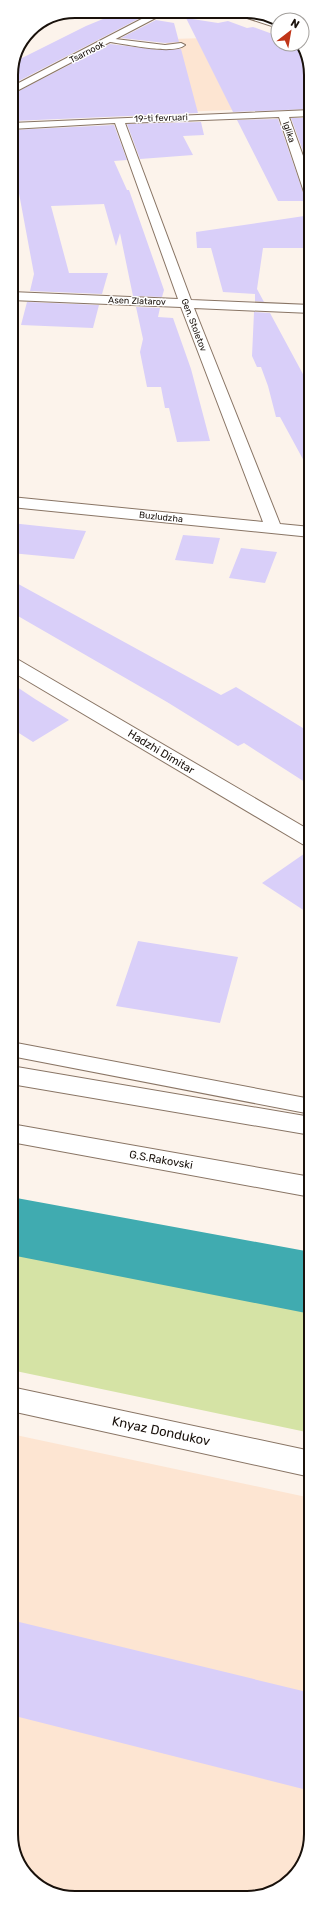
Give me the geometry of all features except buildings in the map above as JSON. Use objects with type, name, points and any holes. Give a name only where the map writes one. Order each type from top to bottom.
[{"type":"street","name":"Tsarnook","points":[[18,87],[151,18]]},
{"type":"street","name":"19-ti fevruari","points":[[18,126],[119,120],[304,113]]},
{"type":"street","name":"Iglika","points":[[282,114],[304,176]]},
{"type":"street","name":"Gen. Stoletov","points":[[119,120],[186,303],[273,528]]},
{"type":"street","name":"Asen Zlatarov","points":[[18,296],[304,309]]},
{"type":"street","name":"Buzludzha","points":[[18,503],[304,531]]},
{"type":"street","name":"Hadzhi Dimitar","points":[[18,667],[304,836]]},
{"type":"street","points":[[18,1077],[304,1125]]},
{"type":"street","name":"G.S.Rakovski","points":[[18,1134],[304,1186]]},
{"type":"street","name":"Knyaz Dondukov","points":[[18,1401],[304,1462]]},
{"type":"lane","points":[[110,40],[164,48],[181,45]]},
{"type":"lane","points":[[18,1050],[304,1106]]},
{"type":"shaded area","points":[[206,38],[304,102],[304,107],[128,114],[125,84],[171,39]]},
{"type":"shaded area","points":[[18,1435],[304,1497],[304,1834],[300,1856],[294,1866],[282,1879],[272,1885],[251,1891],[64,1890],[57,1888],[37,1877],[22,1856],[18,1838]]},
{"type":"green space","points":[[18,1227],[304,1282],[304,1432],[18,1371]]},
{"type":"waterway","points":[[18,1227],[304,1282]]}]
